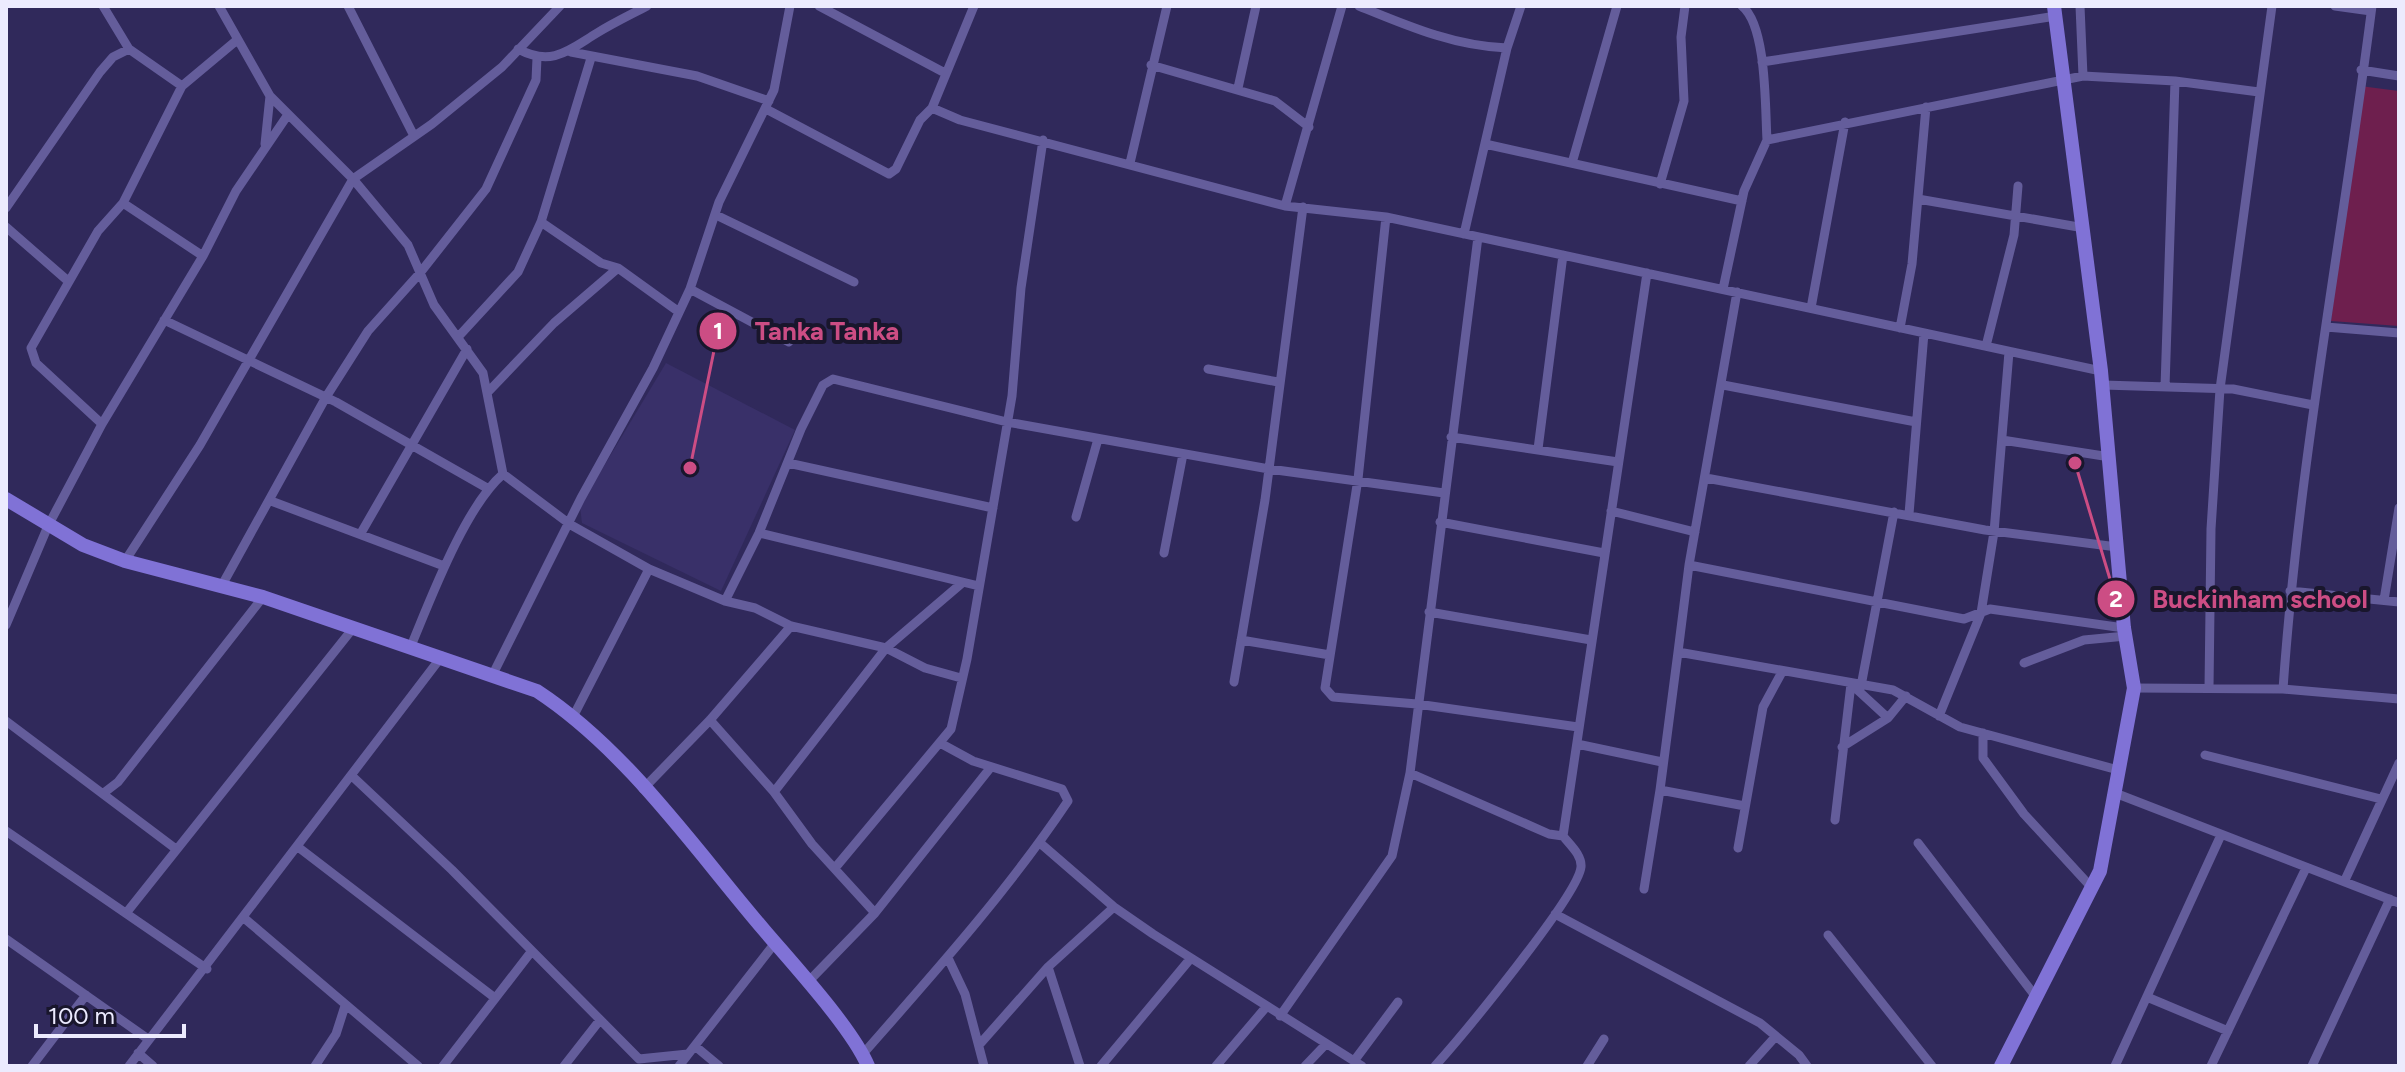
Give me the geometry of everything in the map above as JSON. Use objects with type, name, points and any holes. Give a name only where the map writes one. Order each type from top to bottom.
[{"type":"street","points":[[103,6],[129,49],[182,86]]},
{"type":"street","points":[[219,6],[270,96],[353,179],[408,245],[434,305],[483,373],[503,474],[571,525],[649,569],[725,601],[755,608],[791,626],[886,648],[925,668],[961,678]]},
{"type":"street","points":[[348,6],[414,136]]},
{"type":"street","points":[[125,561],[200,445],[353,179],[502,67],[560,6]]},
{"type":"street","points":[[571,52],[595,34],[647,6]]},
{"type":"street","points":[[493,674],[690,289],[719,202],[768,105],[790,6]]},
{"type":"street","points":[[819,6],[945,73]]},
{"type":"street","points":[[518,49],[537,58],[571,52],[697,76],[768,105],[889,174],[896,169],[920,120],[932,108],[974,6]]},
{"type":"street","points":[[1130,163],[1167,6]]},
{"type":"street","points":[[1238,88],[1256,6]]},
{"type":"street","points":[[1285,206],[1342,6]]},
{"type":"street","points":[[1359,6],[1415,29],[1472,47],[1507,48]]},
{"type":"street","points":[[1464,234],[1507,48],[1521,6]]},
{"type":"street","points":[[1572,163],[1617,6]]},
{"type":"street","points":[[1660,184],[1684,101],[1681,37],[1685,6]]},
{"type":"street","points":[[1723,289],[1742,201],[1767,140],[1762,62],[1750,12],[1742,6]]},
{"type":"street","points":[[2080,6],[2083,76]]},
{"type":"street","points":[[2209,688],[2211,529],[2220,389],[2272,6]]},
{"type":"street","points":[[2283,689],[2290,591],[2313,405],[2372,8],[2335,6]]},
{"type":"street","points":[[1762,62],[2055,11],[2102,378],[2125,632],[2134,688],[2108,841],[2092,888],[2001,1066]]},
{"type":"street","points":[[102,424],[32,357],[31,348],[98,231],[123,203],[182,86],[237,40]]},
{"type":"street","points":[[6,208],[100,72],[113,57],[129,49]]},
{"type":"street","points":[[221,587],[326,397],[368,331],[420,273],[486,189],[536,80],[537,58]]},
{"type":"street","points":[[459,336],[518,272],[541,222],[591,58]]},
{"type":"street","points":[[1151,65],[1275,101],[1309,127]]},
{"type":"street","points":[[2361,70],[2399,76]]},
{"type":"street","points":[[1767,140],[2083,76],[2175,81],[2259,92]]},
{"type":"street","points":[[2165,387],[2175,81]]},
{"type":"street","points":[[265,148],[270,96]]},
{"type":"street","points":[[1900,328],[1912,264],[1926,107]]},
{"type":"street","points":[[932,108],[960,120],[1285,206],[1386,217],[1986,346],[2102,378],[2165,387],[2220,389],[2313,405]]},
{"type":"street","points":[[6,625],[48,526],[102,424],[203,256],[236,191],[287,116]]},
{"type":"street","points":[[1811,308],[1845,122]]},
{"type":"street","points":[[835,868],[951,729],[1016,371],[1021,288],[1043,140]]},
{"type":"street","points":[[1485,144],[1742,201]]},
{"type":"street","points":[[1986,346],[2015,218],[2018,186]]},
{"type":"street","points":[[1918,199],[2084,228]]},
{"type":"street","points":[[123,203],[203,256]]},
{"type":"street","points":[[1234,682],[1269,469],[1303,207]]},
{"type":"street","points":[[716,215],[854,282]]},
{"type":"street","points":[[1386,217],[1358,479],[1325,688],[1329,695],[1578,727]]},
{"type":"street","points":[[541,222],[601,263],[618,268],[679,312]]},
{"type":"street","points":[[6,227],[68,281]]},
{"type":"street","points":[[1280,1016],[1392,856],[1410,773],[1478,237]]},
{"type":"street","points":[[1538,449],[1563,255]]},
{"type":"street","points":[[488,392],[554,323],[618,268]]},
{"type":"street","points":[[1435,1066],[1555,914],[1581,870],[1580,859],[1563,836],[1647,273]]},
{"type":"street","points":[[690,289],[789,342]]},
{"type":"street","points":[[1644,889],[1689,565],[1737,292]]},
{"type":"street","points":[[164,320],[326,397],[487,488]]},
{"type":"street","points":[[2326,327],[2399,333]]},
{"type":"street","points":[[1909,514],[1924,333]]},
{"type":"street","points":[[361,533],[467,349]]},
{"type":"street","points":[[1939,716],[1981,613],[1994,532],[2009,352]]},
{"type":"street","points":[[1208,369],[1278,382]]},
{"type":"street","points":[[725,601],[827,380],[1007,422],[1098,439],[1269,469],[1444,493]]},
{"type":"street","points":[[1723,385],[1916,422]]},
{"type":"street","points":[[1451,437],[1618,462]]},
{"type":"street","points":[[1076,517],[1098,439]]},
{"type":"street","points":[[2002,440],[2110,457]]},
{"type":"street","points":[[1164,553],[1183,454]]},
{"type":"street","points":[[788,463],[993,508]]},
{"type":"street","points":[[411,646],[444,566],[487,488],[503,474]]},
{"type":"street","points":[[1706,478],[1994,532],[2117,547]]},
{"type":"street","points":[[6,499],[83,545],[125,561],[263,597],[442,656],[537,691],[574,715],[643,789],[808,982],[865,1060],[1040,843],[1068,801],[1062,789],[991,767],[940,743]]},
{"type":"street","points":[[271,501],[444,566]]},
{"type":"street","points":[[2384,600],[2399,508]]},
{"type":"street","points":[[1611,511],[1695,532]]},
{"type":"street","points":[[1835,820],[1842,747],[1894,512]]},
{"type":"street","points":[[1440,522],[1604,553]]},
{"type":"street","points":[[759,533],[979,586]]},
{"type":"street","points":[[1689,565],[1964,619],[1990,609],[2125,632]]},
{"type":"street","points":[[574,715],[649,569]]},
{"type":"street","points":[[774,792],[886,648],[962,583]]},
{"type":"street","points":[[2290,591],[2399,602]]},
{"type":"street","points":[[105,792],[118,782],[263,597]]},
{"type":"street","points":[[1429,612],[1591,640]]},
{"type":"street","points":[[643,789],[710,720],[791,626]]},
{"type":"street","points":[[127,912],[354,627]]},
{"type":"street","points":[[2024,663],[2084,640],[2125,632]]},
{"type":"street","points":[[1241,640],[1330,655]]},
{"type":"street","points":[[1678,652],[1906,696],[1939,716],[1983,733],[2118,770]]},
{"type":"street","points":[[129,1066],[207,969],[442,656]]},
{"type":"street","points":[[1738,848],[1763,707],[1782,672]]},
{"type":"street","points":[[1856,685],[1888,718]]},
{"type":"street","points":[[2134,688],[2283,689],[2399,699]]},
{"type":"street","points":[[1842,747],[1888,718],[1906,696]]},
{"type":"street","points":[[710,720],[774,792],[812,844],[875,913]]},
{"type":"street","points":[[6,721],[105,792],[176,849]]},
{"type":"street","points":[[1983,733],[1983,758],[2024,814],[2092,888]]},
{"type":"street","points":[[1577,744],[1662,762]]},
{"type":"street","points":[[2205,755],[2381,799]]},
{"type":"street","points":[[2345,880],[2399,763]]},
{"type":"street","points":[[808,982],[875,913],[991,767]]},
{"type":"street","points":[[1410,773],[1549,834],[1563,836]]},
{"type":"street","points":[[352,776],[452,870],[643,1063],[692,1050],[719,1066]]},
{"type":"street","points":[[2388,786],[2399,787]]},
{"type":"street","points":[[1660,790],[1745,806]]},
{"type":"street","points":[[2115,793],[2395,901],[2312,1066]]},
{"type":"street","points":[[6,831],[207,969]]},
{"type":"street","points":[[2115,1066],[2221,835]]},
{"type":"street","points":[[1040,843],[1114,907],[1280,1016],[1358,1063],[1398,1002]]},
{"type":"street","points":[[1918,843],[2036,997]]},
{"type":"street","points":[[298,847],[495,998]]},
{"type":"street","points":[[2211,1066],[2306,868]]},
{"type":"street","points":[[979,1045],[1048,967],[1114,907]]},
{"type":"street","points":[[1555,914],[1760,1023],[1807,1066]]},
{"type":"street","points":[[244,918],[418,1066]]},
{"type":"street","points":[[1828,935],[1932,1066]]},
{"type":"street","points":[[6,939],[148,1039]]},
{"type":"street","points":[[679,1066],[775,943]]},
{"type":"street","points":[[443,1066],[531,952]]},
{"type":"street","points":[[948,958],[965,994],[984,1066]]},
{"type":"street","points":[[1101,1066],[1191,958]]},
{"type":"street","points":[[1048,967],[1080,1066]]},
{"type":"street","points":[[32,1066],[86,995]]},
{"type":"street","points":[[2147,997],[2228,1031]]},
{"type":"street","points":[[315,1066],[336,1034],[345,1006]]},
{"type":"street","points":[[1216,1066],[1267,1006]]},
{"type":"street","points":[[564,1066],[600,1020]]},
{"type":"street","points":[[1749,1066],[1776,1036]]},
{"type":"street","points":[[1587,1066],[1604,1039]]},
{"type":"street","points":[[1305,1066],[1326,1044]]},
{"type":"street","points":[[138,1053],[153,1066]]},
{"type":"shaded area","points":[[2360,86],[2399,91],[2399,326],[2331,321]]},
{"type":"shaded area","points":[[666,363],[795,430],[721,591],[582,523],[580,506]]},
{"type":"place","name":"Buckinham school","points":[[2075,463]]},
{"type":"place","name":"Tanka Tanka","points":[[690,468]]}]
